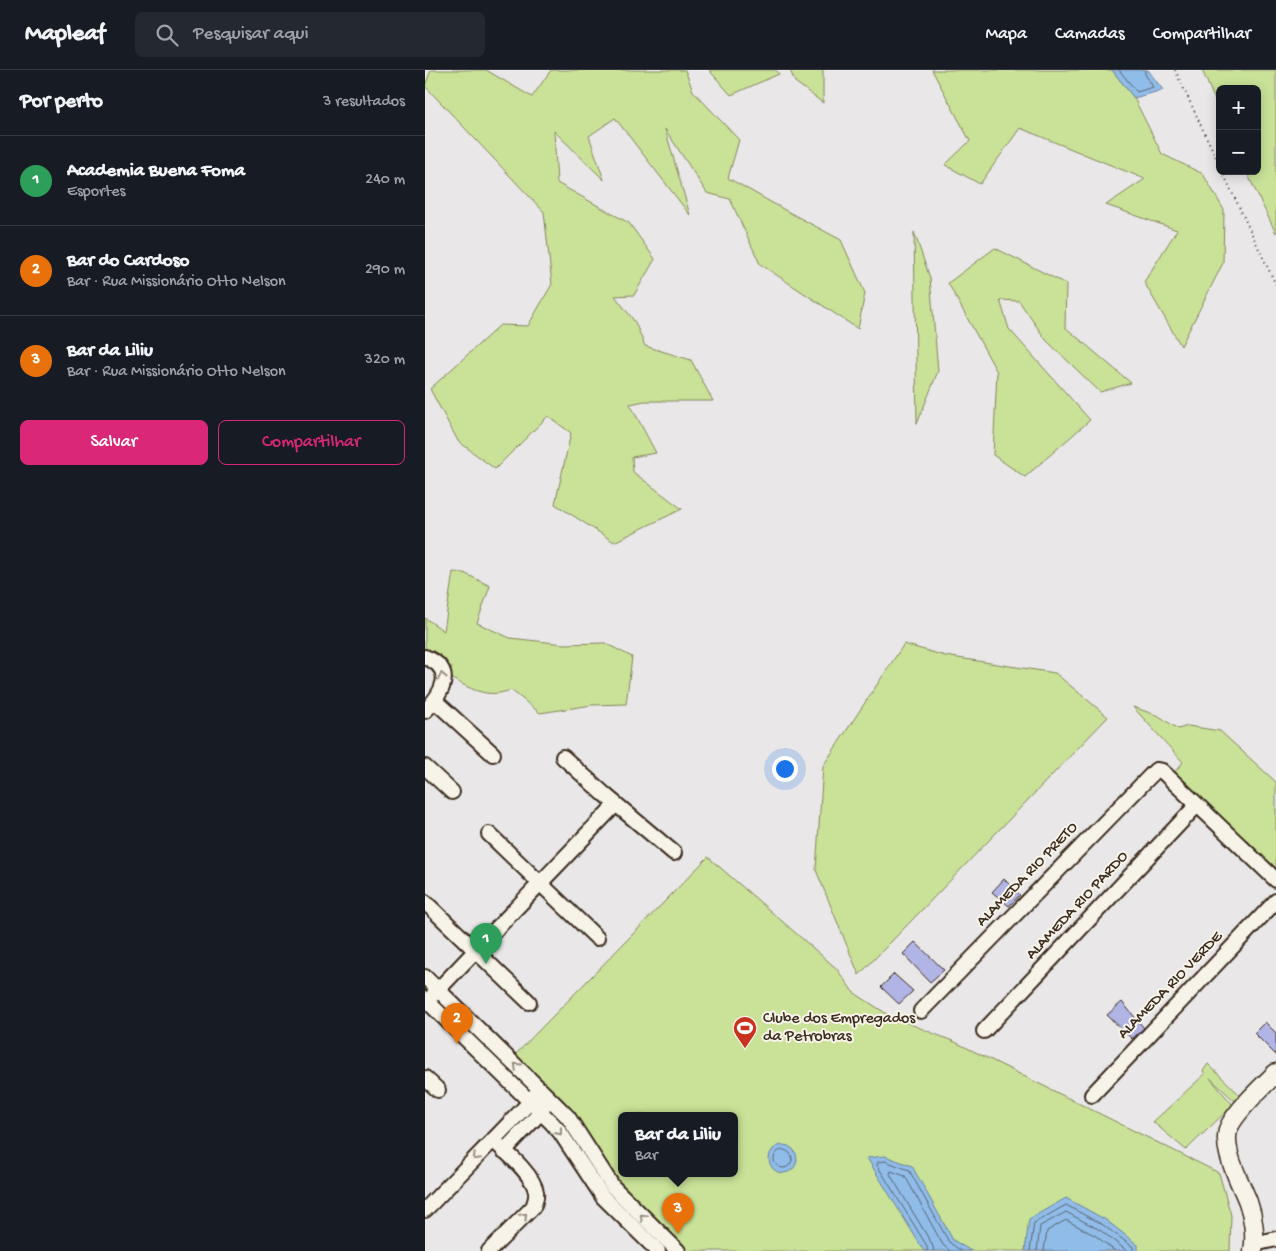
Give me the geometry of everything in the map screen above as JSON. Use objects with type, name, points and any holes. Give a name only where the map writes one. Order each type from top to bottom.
[{"type":"main road","points":[[1256,1249],[1248,1204],[1230,1157],[1227,1135],[1236,1117],[1276,1073]]},
{"type":"street","points":[[425,656],[439,665],[443,675],[442,691],[425,711]]},
{"type":"street","points":[[435,700],[493,754]]},
{"type":"street","points":[[563,757],[674,853]]},
{"type":"street","points":[[425,767],[451,792]]},
{"type":"street","name":"ALAMEDA RIO PRETO","points":[[921,1011],[1153,772],[1156,770],[1162,771],[1197,805]]},
{"type":"street","points":[[616,804],[426,1001],[560,1132],[603,1197],[658,1251]]},
{"type":"street","points":[[1197,805],[1276,880]]},
{"type":"street","name":"ALAMEDA RIO PARDO","points":[[984,1031],[1197,805]]},
{"type":"street","points":[[489,834],[597,938]]},
{"type":"street","name":"ALAMEDA RIO VERDE","points":[[1092,1095],[1276,901]]},
{"type":"street","points":[[425,902],[529,1002]]},
{"type":"street","points":[[425,977],[568,1117],[613,1187],[678,1251]]},
{"type":"street","points":[[425,1078],[438,1090]]},
{"type":"street","points":[[425,1210],[531,1102],[544,1092]]},
{"type":"street","points":[[504,1151],[541,1112],[544,1092]]},
{"type":"street","points":[[489,1251],[533,1207],[537,1193],[531,1178],[493,1140]]},
{"type":"street","points":[[1256,1249],[1276,1239]]},
{"type":"path","points":[[1175,70],[1216,157]]},
{"type":"path","points":[[1224,175],[1276,285]]},
{"type":"green space","points":[[431,70],[486,70],[532,97],[551,70],[685,70],[693,91],[739,140],[728,178],[841,240],[865,293],[858,329],[760,264],[730,199],[707,193],[665,129],[690,215],[615,118],[589,136],[604,180],[554,131],[557,183],[629,223],[655,259],[634,295],[615,296],[635,322],[645,346],[691,360],[713,401],[645,401],[630,404],[656,453],[632,457],[633,472],[682,509],[614,542],[555,504],[571,433],[548,416],[495,469],[458,441],[430,389],[500,325],[528,326],[552,284],[544,212],[425,86]]},
{"type":"green space","points":[[709,70],[776,70],[779,74],[731,95]]},
{"type":"green space","points":[[790,70],[823,70],[823,103],[795,82]]},
{"type":"green space","points":[[932,70],[1112,70],[1134,98],[1162,154],[1203,174],[1224,210],[1223,263],[1181,346],[1144,282],[1177,230],[1106,205],[1145,179],[1020,128],[980,184],[945,165],[970,141]]},
{"type":"green space","points":[[1202,70],[1276,70],[1276,233],[1248,175],[1261,175],[1261,85],[1216,85],[1216,103]]},
{"type":"green space","points":[[914,232],[930,278],[938,371],[917,424]]},
{"type":"green space","points":[[995,248],[1066,284],[1065,327],[1131,383],[1100,392],[1046,340],[1019,301],[1000,300],[1009,329],[1090,420],[1025,477],[993,455],[997,372],[948,283]]},
{"type":"green space","points":[[453,572],[464,573],[490,586],[477,623],[510,638],[564,644],[605,643],[632,657],[626,704],[592,705],[540,713],[511,690],[502,693],[486,693],[472,689],[449,677],[452,667],[425,653],[425,618],[444,631]]},
{"type":"green space","points":[[904,644],[945,656],[1055,673],[1108,717],[859,975],[816,870],[823,766]]},
{"type":"green space","points":[[1133,707],[1159,716],[1178,729],[1188,726],[1220,731],[1276,782],[1276,868],[1174,773],[1183,762]]},
{"type":"green space","name":"Clube dos Empregados da Petrobras","points":[[708,857],[836,968],[853,992],[890,1016],[955,1042],[1219,1173],[1231,1215],[1230,1251],[686,1251],[627,1196],[576,1115],[515,1055]]},
{"type":"green space","points":[[1208,1064],[1244,1099],[1237,1103],[1210,1078],[1233,1105],[1186,1150],[1153,1122],[1205,1074],[1203,1071]]},
{"type":"water","points":[[1112,70],[1148,70],[1163,90],[1134,98]]},
{"type":"water","points":[[783,1145],[793,1149],[797,1159],[793,1169],[783,1173],[773,1169],[769,1159],[773,1149]]},
{"type":"water","points":[[885,1156],[912,1166],[953,1240],[971,1251],[924,1251],[867,1158]]},
{"type":"water","points":[[1066,1198],[1106,1220],[1138,1245],[1138,1251],[1025,1251],[1029,1219]]},
{"type":"building","points":[[1004,879],[1020,895],[1009,906],[992,892]]},
{"type":"building","points":[[915,942],[944,970],[930,982],[903,954]]},
{"type":"building","points":[[894,974],[913,991],[899,1004],[881,987]]},
{"type":"building","points":[[1122,1002],[1144,1028],[1132,1039],[1107,1015]]},
{"type":"building","points":[[1265,1022],[1276,1033],[1276,1055],[1254,1033]]},
{"type":"place","name":"Academia Buena Foma","points":[[486,964]]},
{"type":"place","name":"Bar do Cardoso","points":[[457,1044]]},
{"type":"place","name":"Clube dos Empregados da Petrobras","points":[[745,1049]]},
{"type":"place","name":"Bar da Liliu","points":[[678,1234]]}]
